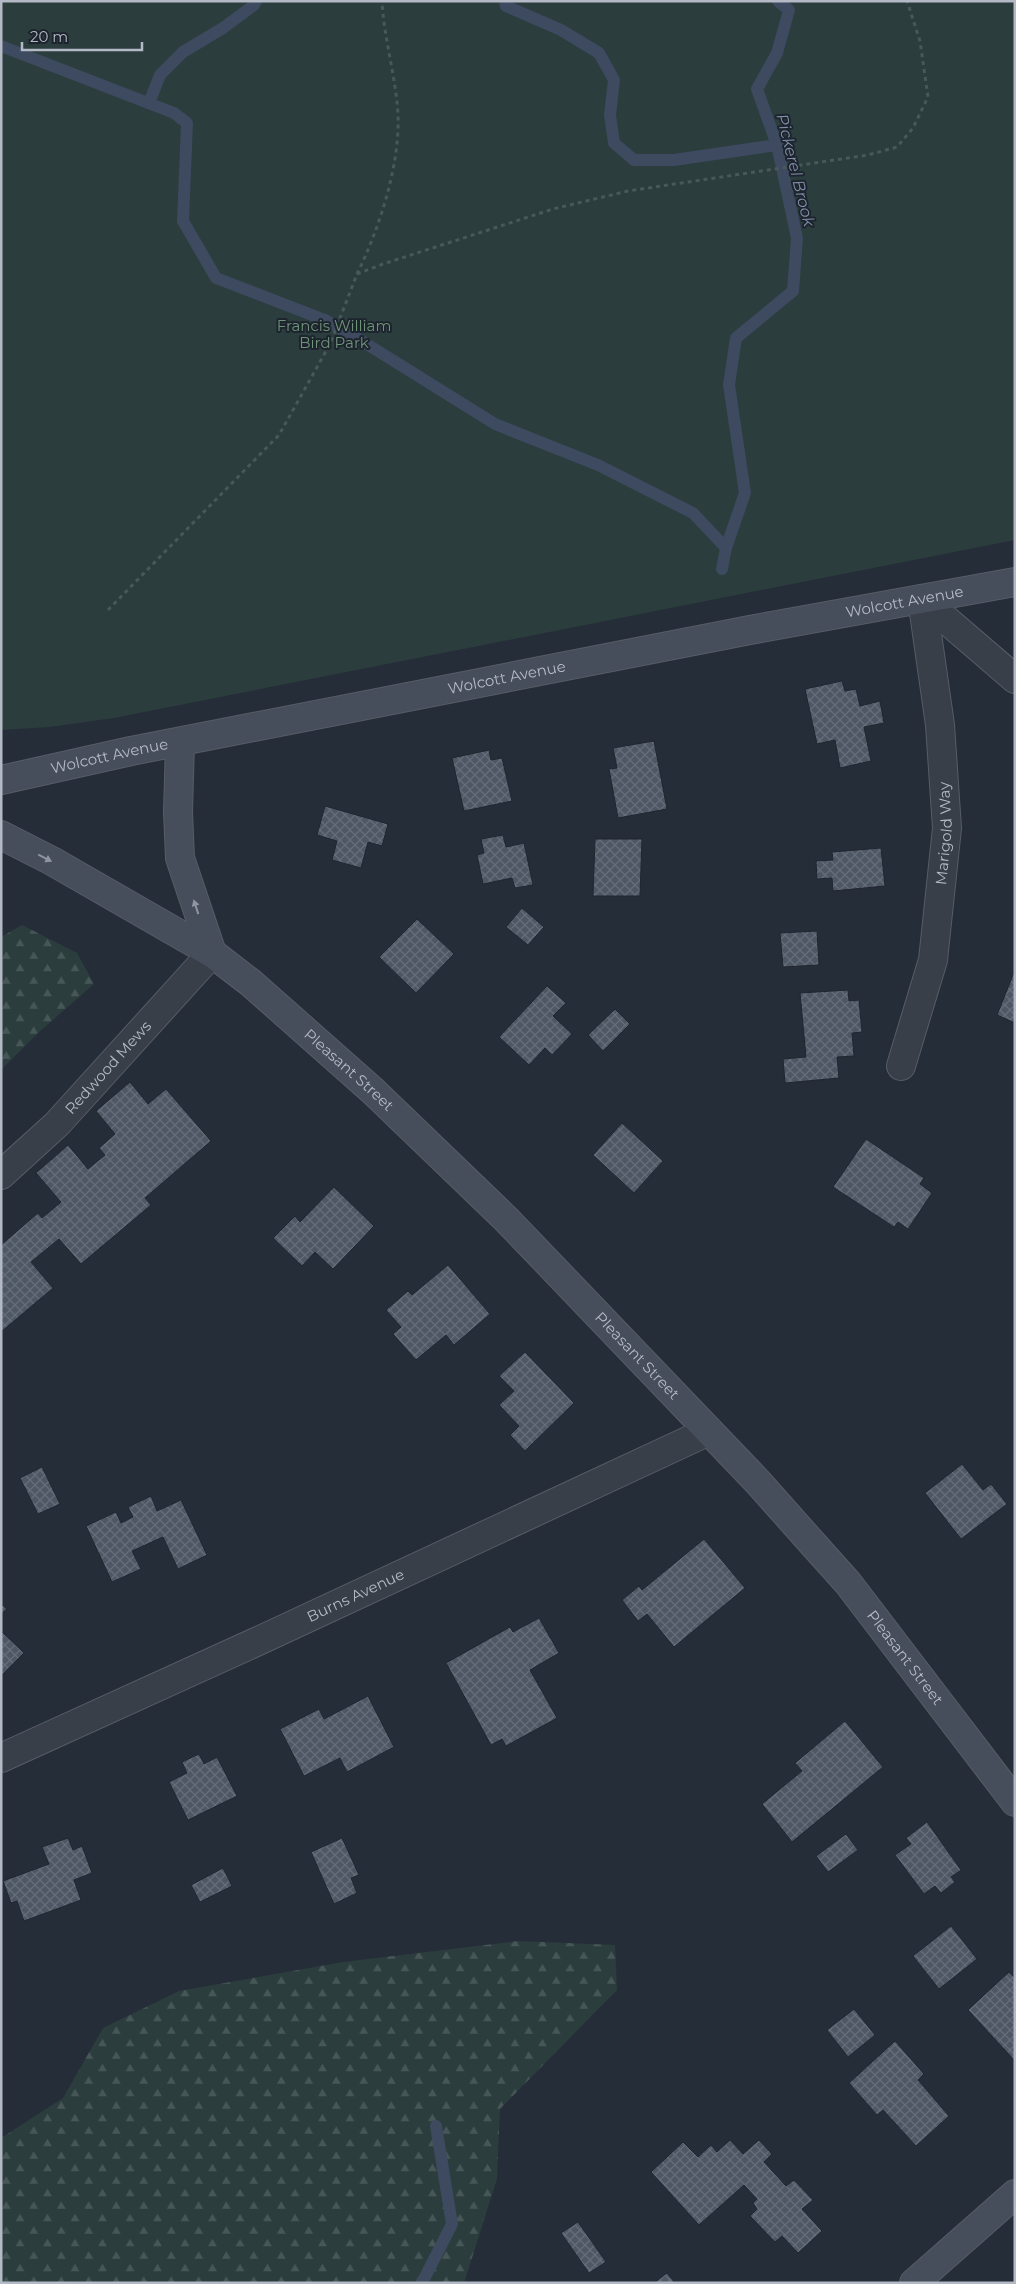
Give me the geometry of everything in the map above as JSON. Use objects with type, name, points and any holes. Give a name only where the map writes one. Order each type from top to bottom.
[{"type":"street","name":"Wolcott Avenue","points":[[1,780],[131,751],[180,743],[740,632],[1015,582]]},
{"type":"street","points":[[922,599],[1015,679]]},
{"type":"street","name":"Marigold Way","points":[[901,1066],[933,960],[947,828],[940,725],[922,599]]},
{"type":"street","points":[[180,743],[178,812],[180,858],[212,953]]},
{"type":"street","name":"Pleasant Street","points":[[1,836],[60,866],[212,953],[251,983],[373,1091],[508,1221],[709,1431],[848,1583],[1015,1802]]},
{"type":"street","name":"Redwood Mews","points":[[1,1175],[57,1124],[212,953]]},
{"type":"street","name":"Burns Avenue","points":[[1,1758],[709,1431]]},
{"type":"street","points":[[914,2283],[1015,2194]]},
{"type":"path","points":[[108,610],[279,435],[330,344],[357,274],[372,244],[390,180],[398,116],[382,1]]},
{"type":"path","points":[[357,274],[553,208],[628,191],[868,155],[897,147],[913,128],[928,97],[920,42],[907,1]]},
{"type":"green space","name":"Francis William Bird Park","points":[[1,1],[1015,1],[1015,540],[114,718],[50,727],[1,730]]},
{"type":"green space","points":[[22,925],[77,953],[94,984],[39,1032],[1,1070],[1,937]]},
{"type":"green space","points":[[518,1941],[615,1945],[617,1990],[500,2109],[497,2179],[464,2283],[1,2283],[1,2138],[63,2098],[103,2028],[179,1991],[343,1962]]},
{"type":"building","points":[[842,681],[845,691],[856,689],[860,706],[880,701],[884,723],[864,727],[871,761],[840,768],[835,740],[817,744],[805,689]]},
{"type":"building","points":[[654,741],[667,809],[618,818],[609,769],[617,768],[613,748]]},
{"type":"building","points":[[489,750],[491,760],[502,758],[512,801],[464,811],[452,758]]},
{"type":"building","points":[[325,806],[388,824],[382,846],[368,842],[361,868],[332,860],[337,841],[317,835]]},
{"type":"building","points":[[503,835],[506,847],[524,843],[533,885],[515,888],[512,878],[483,884],[477,855],[484,853],[481,839]]},
{"type":"building","points":[[595,839],[642,839],[640,896],[593,896]]},
{"type":"building","points":[[881,848],[885,886],[833,891],[832,878],[817,879],[816,861],[833,860],[832,852]]},
{"type":"building","points":[[522,908],[544,927],[528,945],[506,927]]},
{"type":"building","points":[[417,919],[454,954],[416,993],[379,957]]},
{"type":"building","points":[[817,931],[819,965],[783,967],[780,933]]},
{"type":"building","points":[[1015,970],[1015,1023],[997,1015]]},
{"type":"building","points":[[547,986],[566,1003],[553,1016],[572,1034],[552,1055],[545,1048],[529,1065],[499,1037]]},
{"type":"building","points":[[848,990],[849,1001],[859,1000],[862,1032],[852,1033],[854,1056],[837,1057],[839,1078],[785,1083],[783,1059],[806,1057],[800,993]]},
{"type":"building","points":[[615,1009],[630,1024],[603,1051],[588,1035]]},
{"type":"building","points":[[130,1082],[148,1104],[166,1089],[211,1141],[145,1198],[151,1205],[81,1264],[59,1239],[31,1262],[53,1288],[1,1332],[1,1245],[38,1213],[42,1218],[61,1202],[36,1173],[68,1145],[88,1169],[105,1155],[99,1148],[115,1134],[96,1111]]},
{"type":"building","points":[[622,1123],[663,1161],[634,1193],[593,1155]]},
{"type":"building","points":[[866,1139],[924,1178],[920,1184],[932,1193],[908,1229],[898,1222],[894,1227],[833,1187]]},
{"type":"building","points":[[334,1187],[374,1226],[333,1269],[315,1252],[302,1266],[273,1238],[295,1216],[300,1222]]},
{"type":"building","points":[[448,1265],[490,1314],[454,1345],[446,1335],[416,1360],[393,1334],[401,1327],[386,1310],[408,1291],[412,1295]]},
{"type":"building","points":[[525,1352],[574,1403],[525,1451],[510,1435],[519,1426],[499,1405],[514,1391],[499,1376]]},
{"type":"building","points":[[962,1464],[983,1490],[991,1484],[1007,1504],[961,1539],[925,1493]]},
{"type":"building","points":[[42,1467],[60,1504],[38,1514],[20,1478]]},
{"type":"building","points":[[151,1496],[157,1511],[181,1500],[207,1555],[178,1569],[163,1537],[132,1551],[141,1569],[112,1582],[86,1526],[116,1512],[121,1523],[133,1517],[128,1507]]},
{"type":"building","points":[[704,1539],[745,1588],[674,1647],[647,1614],[638,1621],[622,1600],[639,1586],[642,1590]]},
{"type":"building","points":[[1,1604],[7,1609],[1,1614]]},
{"type":"building","points":[[539,1618],[559,1653],[530,1670],[557,1718],[506,1746],[502,1739],[491,1745],[446,1663],[510,1627],[513,1632]]},
{"type":"building","points":[[1,1631],[24,1653],[1,1676]]},
{"type":"building","points":[[368,1696],[394,1747],[347,1772],[340,1758],[304,1776],[280,1729],[319,1709],[324,1719]]},
{"type":"building","points":[[845,1721],[883,1767],[792,1842],[762,1804],[802,1771],[795,1763]]},
{"type":"building","points":[[199,1754],[204,1764],[217,1757],[237,1796],[188,1820],[169,1782],[187,1773],[182,1762]]},
{"type":"building","points":[[927,1822],[961,1870],[951,1877],[955,1882],[941,1893],[935,1886],[924,1894],[895,1855],[911,1844],[906,1838]]},
{"type":"building","points":[[846,1834],[858,1850],[828,1872],[816,1856]]},
{"type":"building","points":[[68,1838],[73,1850],[82,1846],[92,1873],[74,1880],[81,1900],[24,1921],[17,1901],[11,1903],[3,1881],[49,1864],[42,1847]]},
{"type":"building","points":[[342,1838],[359,1875],[351,1878],[357,1893],[334,1904],[311,1852]]},
{"type":"building","points":[[223,1868],[232,1886],[200,1902],[191,1885]]},
{"type":"building","points":[[951,1926],[977,1959],[939,1989],[913,1956]]},
{"type":"building","points":[[1009,1972],[1015,1978],[1015,2061],[968,2010]]},
{"type":"building","points":[[854,2009],[875,2035],[848,2057],[827,2030]]},
{"type":"building","points":[[895,2041],[924,2074],[918,2080],[949,2116],[916,2146],[883,2110],[877,2115],[849,2083]]},
{"type":"building","points":[[730,2140],[743,2154],[759,2140],[772,2154],[764,2162],[786,2186],[794,2180],[813,2200],[802,2209],[822,2231],[798,2253],[782,2236],[775,2242],[750,2216],[757,2209],[753,2203],[757,2199],[744,2185],[699,2225],[651,2172],[683,2142],[698,2157],[711,2145],[717,2152]]},
{"type":"building","points":[[578,2222],[606,2262],[589,2273],[561,2233]]},
{"type":"building","points":[[667,2273],[675,2283],[654,2283]]},
{"type":"waterway","points":[[149,103],[160,75],[183,52],[223,28],[254,5],[256,1]]},
{"type":"waterway","points":[[505,1],[506,6],[561,30],[599,53],[614,80],[610,115],[614,143],[634,160],[674,160],[777,145]]},
{"type":"waterway","name":"Pickerel Brook","points":[[722,569],[726,548],[745,493],[729,385],[736,338],[793,291],[797,238],[777,145],[757,89],[777,53],[789,10],[778,1]]},
{"type":"waterway","points":[[1,46],[174,113],[187,123],[183,221],[216,278],[325,320],[495,424],[598,465],[693,513],[726,548]]},
{"type":"waterway","name":"Pickerel Brook","points":[[422,2283],[452,2224],[436,2126]]}]
